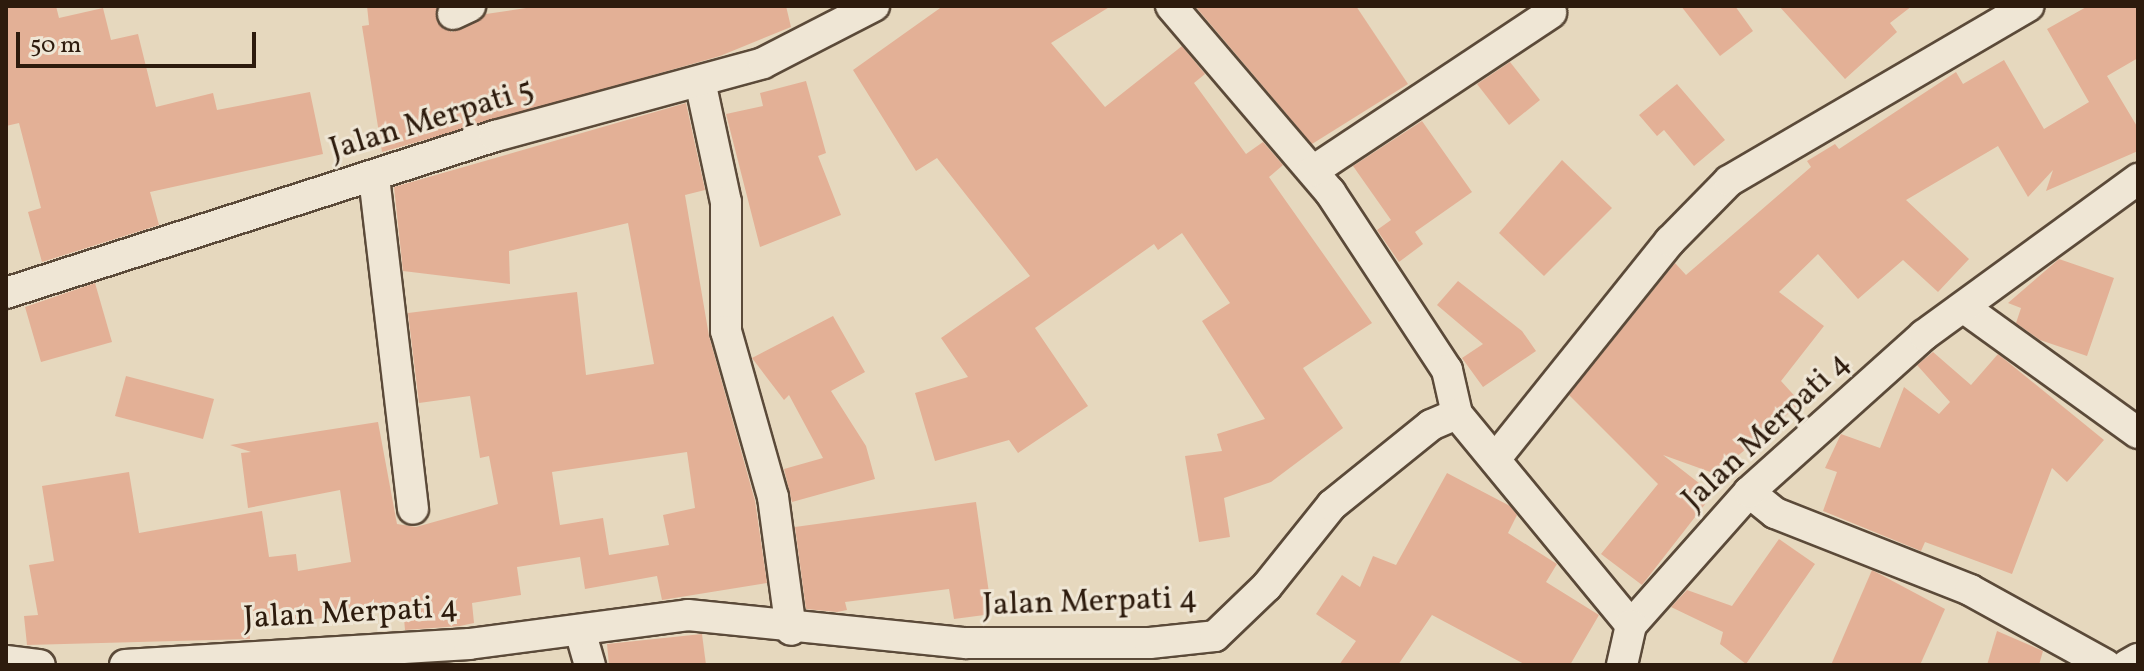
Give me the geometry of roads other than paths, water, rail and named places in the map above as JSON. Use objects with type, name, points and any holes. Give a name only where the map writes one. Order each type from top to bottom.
[{"type":"street","name":"Jalan Merpati 5","points":[[6,293],[374,177],[763,63],[874,6]]},
{"type":"street","points":[[1171,6],[1313,171],[1447,370],[1457,414],[1631,625],[1622,665]]},
{"type":"street","points":[[1496,458],[1670,241],[1729,181],[2029,6]]},
{"type":"street","points":[[1313,171],[1551,13]]},
{"type":"street","points":[[700,81],[726,202],[726,331],[773,497],[791,630]]},
{"type":"street","points":[[374,177],[413,509]]},
{"type":"street","name":"Jalan Merpati 4","points":[[1631,625],[1749,492],[1924,335],[1966,309],[2138,179]]},
{"type":"street","points":[[1966,309],[2138,433]]},
{"type":"street","name":"Jalan Merpati 4","points":[[125,665],[470,654],[688,615],[735,615],[791,630],[966,643],[1212,650],[1332,505],[1431,425],[1457,414]]},
{"type":"street","points":[[1749,492],[1775,513],[1970,590],[2106,665]]},
{"type":"street","points":[[581,634],[590,665]]},
{"type":"street","points":[[2127,665],[2138,659]]},
{"type":"street","points":[[6,661],[40,665]]}]
